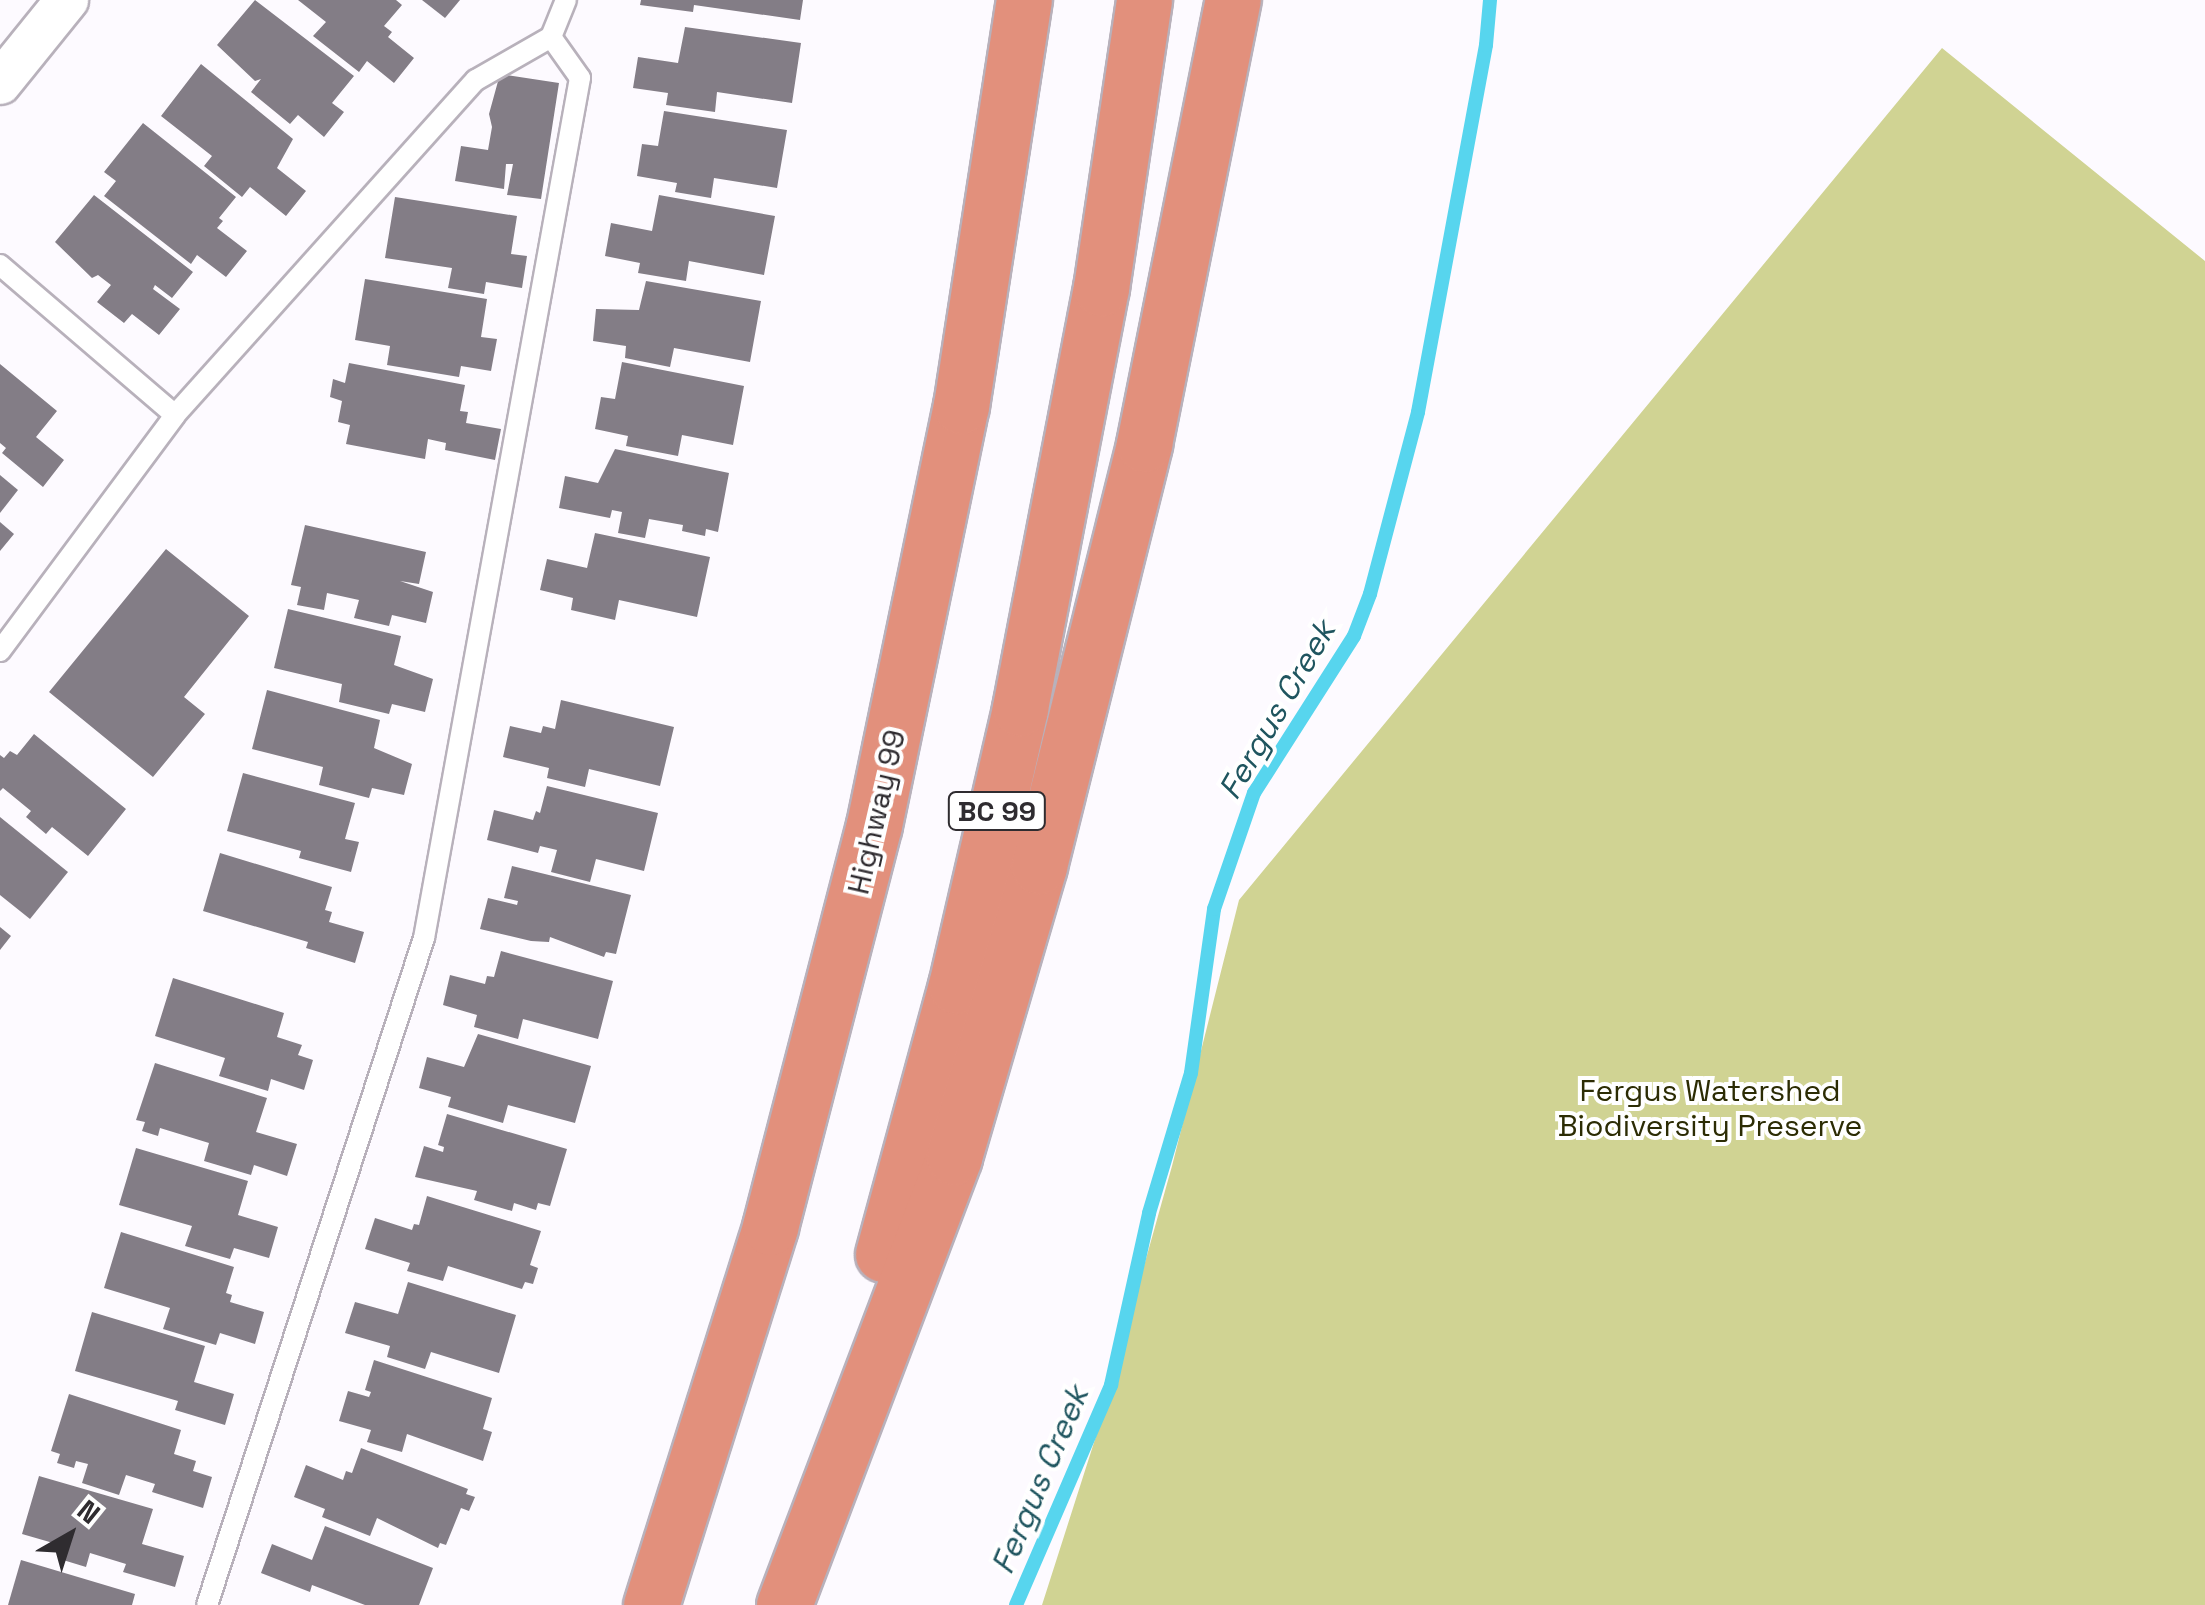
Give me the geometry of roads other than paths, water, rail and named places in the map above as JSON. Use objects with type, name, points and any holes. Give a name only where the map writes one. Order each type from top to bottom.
[{"type":"highway","points":[[986,268],[998,0]]},
{"type":"highway","name":"Highway 99","points":[[651,1605],[754,1283],[843,958],[906,684],[986,268],[1024,0]]},
{"type":"highway","name":"BC 99","points":[[773,1605],[887,1241],[988,852],[1094,322],[1144,0]]},
{"type":"highway","points":[[784,1605],[954,1157],[1040,866],[1140,462],[1233,0]]},
{"type":"street","points":[[0,82],[67,0]]},
{"type":"lane","points":[[0,651],[176,415],[476,80],[551,37],[566,0]]},
{"type":"lane","points":[[206,1605],[424,938],[580,78],[551,37]]},
{"type":"lane","points":[[0,265],[176,415]]},
{"type":"waterway","name":"Fergus Creek","points":[[1016,1605],[1111,1385],[1149,1213],[1191,1073],[1214,909],[1254,793],[1354,636],[1370,594],[1418,412],[1486,45],[1490,0]]},
{"type":"park label","name":"Fergus Watershed Biodiversity Preserve","points":[[1710,1108]]}]
